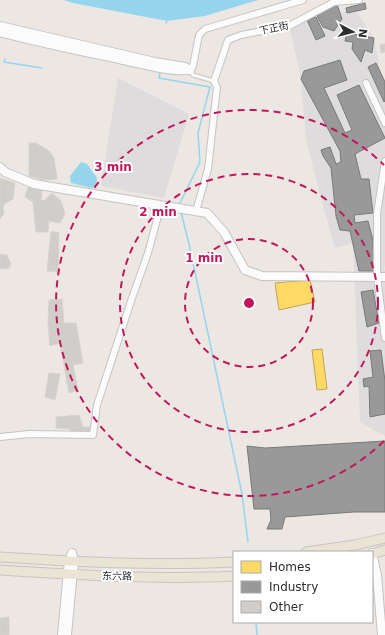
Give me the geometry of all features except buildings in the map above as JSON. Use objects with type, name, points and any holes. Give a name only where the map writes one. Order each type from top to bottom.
[{"type":"main road","points":[[312,551],[370,542],[385,538]]},
{"type":"main road","points":[[373,553],[385,550]]},
{"type":"main road","name":"东六路","points":[[0,557],[170,564],[233,562]]},
{"type":"main road","name":"东六路","points":[[0,570],[185,578],[233,576]]},
{"type":"street","points":[[0,32],[62,47],[184,71],[190,70],[193,66],[199,35],[205,29],[303,0]]},
{"type":"street","name":"下正街","points":[[214,81],[228,40],[241,35],[289,26],[334,2],[359,0]]},
{"type":"street","points":[[0,26],[155,62],[185,67],[190,70]]},
{"type":"street","points":[[196,211],[208,169],[217,87],[214,81]]},
{"type":"street","points":[[366,83],[385,123]]},
{"type":"street","points":[[385,161],[377,214],[385,338]]},
{"type":"street","points":[[0,167],[5,172],[34,184],[207,213],[224,232],[245,270],[262,276],[381,277]]},
{"type":"street","points":[[0,437],[29,434],[93,435],[97,405],[148,253],[162,205]]},
{"type":"street","points":[[370,542],[372,551]]},
{"type":"street","points":[[373,558],[382,635]]},
{"type":"street","points":[[62,635],[72,561]]},
{"type":"street","points":[[67,635],[70,574]]},
{"type":"lane","points":[[190,70],[193,75],[214,81]]},
{"type":"shaded area","points":[[356,11],[374,38],[381,73],[385,82],[385,436],[360,422],[353,243],[335,248],[306,139],[300,73],[289,26],[314,13]]},
{"type":"shaded area","points":[[118,78],[189,114],[164,198],[101,186]]},
{"type":"water","points":[[64,0],[258,0],[205,16],[167,21]]},
{"type":"water","points":[[81,162],[87,164],[97,178],[96,186],[91,188],[71,183],[70,176]]},
{"type":"waterway","points":[[5,59],[4,62],[42,68]]},
{"type":"waterway","points":[[160,73],[159,78],[210,87],[198,133],[200,162],[179,205]]},
{"type":"waterway","points":[[181,212],[242,494],[248,542]]},
{"type":"waterway","points":[[256,623],[257,635]]}]
